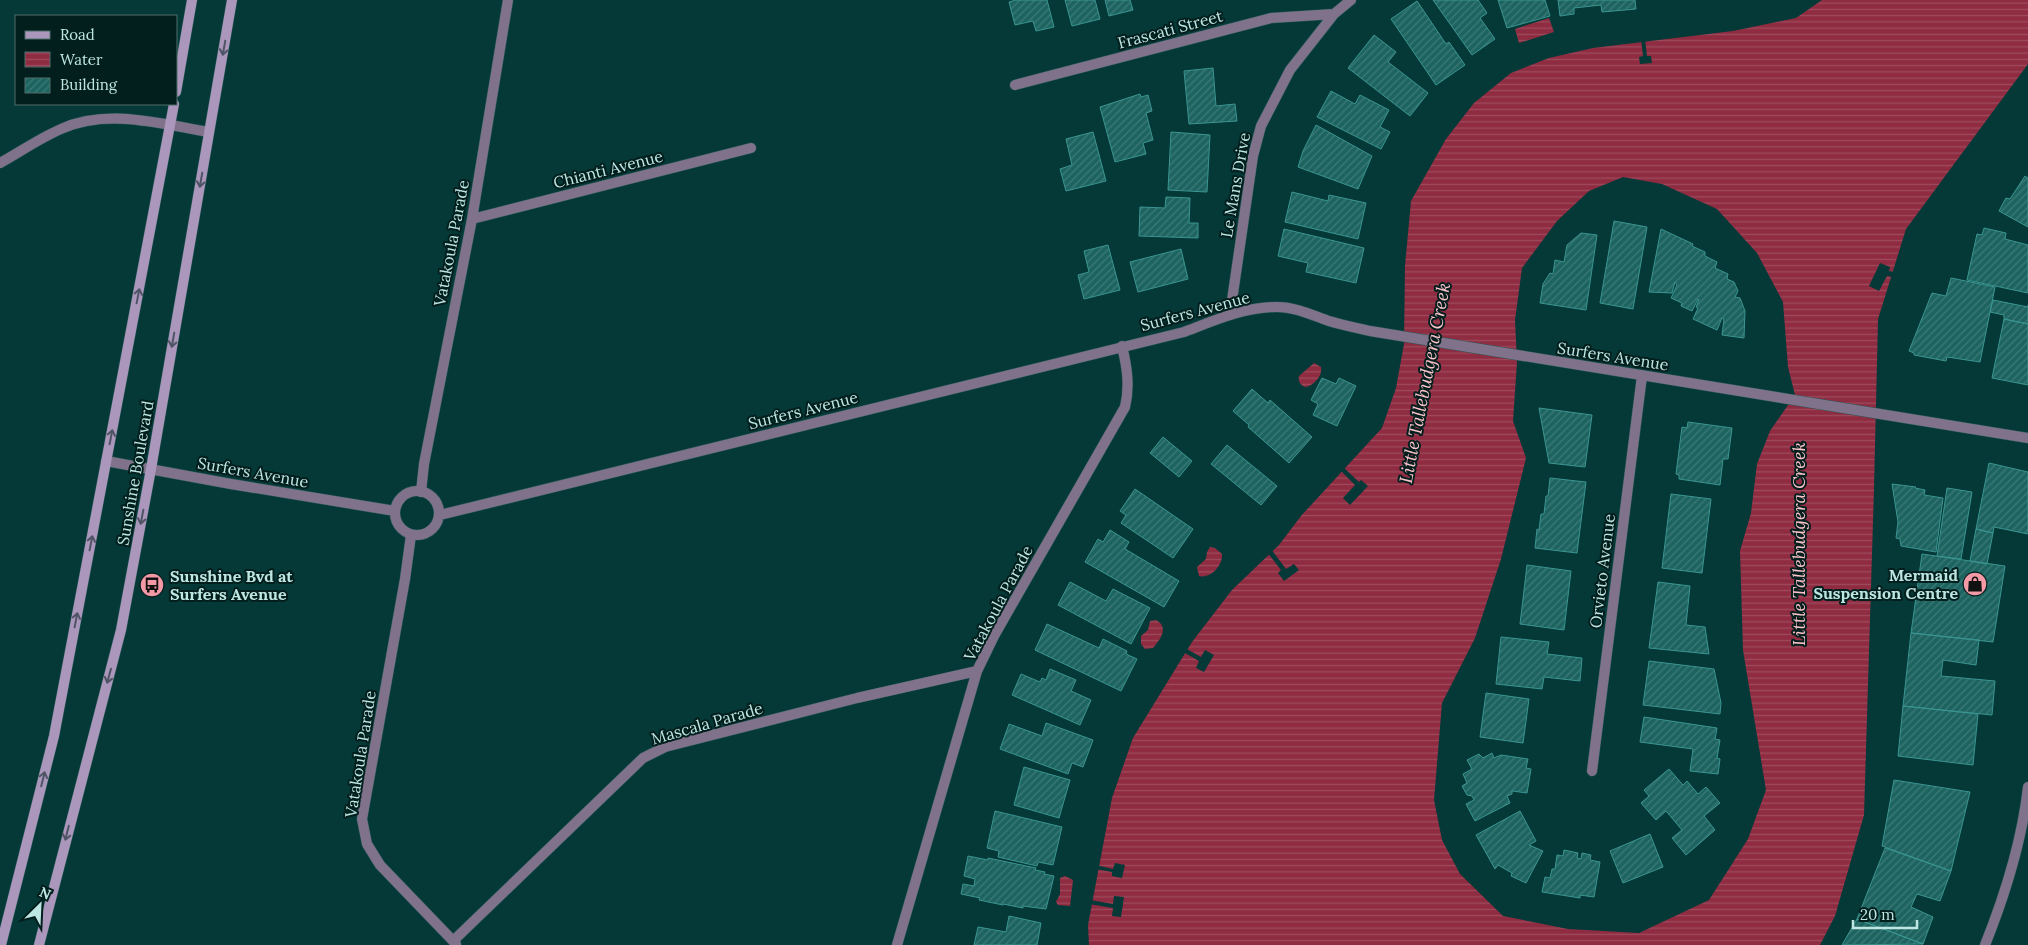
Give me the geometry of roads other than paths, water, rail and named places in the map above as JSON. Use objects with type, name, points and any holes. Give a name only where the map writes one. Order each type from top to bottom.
[{"type":"main road","points":[[178,80],[192,0]]},
{"type":"main road","name":"Sunshine Boulevard","points":[[39,945],[121,630],[151,469],[232,0]]},
{"type":"main road","name":"Sunshine Boulevard","points":[[1,945],[54,736],[174,105]]},
{"type":"street","name":"Vatakoula Parade","points":[[421,492],[424,464],[472,219],[508,0]]},
{"type":"street","name":"Le Mans Drive","points":[[1230,314],[1253,156],[1261,126],[1290,70],[1334,14],[1351,0]]},
{"type":"street","name":"Frascati Street","points":[[1015,85],[1271,18],[1334,14]]},
{"type":"street","points":[[0,163],[61,129],[82,122],[129,118],[209,132]]},
{"type":"street","name":"Chianti Avenue","points":[[472,219],[751,148]]},
{"type":"street","name":"Surfers Avenue","points":[[440,515],[1184,332],[1230,314],[1258,308],[1277,307],[1295,309],[1370,331],[2028,438]]},
{"type":"street","name":"Vatakoula Parade","points":[[897,945],[977,671],[994,636],[1125,407],[1128,395],[1128,382],[1122,346]]},
{"type":"street","name":"Orvieto Avenue","points":[[1592,771],[1642,376]]},
{"type":"street","name":"Surfers Avenue","points":[[106,461],[395,511]]},
{"type":"street","points":[[415,491],[432,496],[437,502],[440,515],[438,522],[427,533],[418,536],[410,535],[398,525],[395,511],[397,504],[408,493],[415,491]]},
{"type":"street","name":"Vatakoula Parade","points":[[410,535],[405,579],[362,819],[368,844],[380,865],[455,943]]},
{"type":"street","name":"Mascala Parade","points":[[455,943],[643,758],[665,747],[857,698],[977,671]]},
{"type":"street","points":[[1985,945],[1998,912],[2019,835],[2028,787]]},
{"type":"water","name":"Little Tallebudgera Creek","points":[[1822,0],[2028,0],[2028,64],[1906,229],[1878,319],[1864,815],[1835,916],[1820,945],[1089,945],[1088,925],[1112,798],[1133,738],[1192,642],[1232,590],[1279,545],[1301,516],[1382,428],[1396,388],[1404,344],[1405,266],[1411,201],[1446,139],[1474,103],[1511,73],[1549,58],[1593,48],[1733,31],[1796,18]],"holes":[[[1623,177],[1662,184],[1717,209],[1757,253],[1783,302],[1788,367],[1795,395],[1770,431],[1757,464],[1751,513],[1740,551],[1743,650],[1766,790],[1748,839],[1709,900],[1639,933],[1568,929],[1503,916],[1460,874],[1442,840],[1434,800],[1442,703],[1475,638],[1501,559],[1526,458],[1513,421],[1517,362],[1515,320],[1522,268],[1557,221],[1589,191]]]},
{"type":"water","points":[[1549,18],[1554,32],[1519,43],[1515,29]]},
{"type":"water","points":[[1314,363],[1321,367],[1319,377],[1314,383],[1305,387],[1300,383],[1299,376]]},
{"type":"water","points":[[1210,547],[1215,548],[1222,554],[1221,562],[1212,573],[1199,576],[1197,567],[1206,559]]},
{"type":"water","points":[[1156,620],[1160,623],[1163,630],[1159,641],[1153,648],[1145,649],[1141,644],[1141,636],[1148,630],[1150,621]]},
{"type":"water","points":[[1065,876],[1073,880],[1070,906],[1058,905],[1056,902],[1060,894],[1060,878]]},
{"type":"place","name":"Mermaid Suspension Centre","points":[[1975,584]]},
{"type":"place","name":"Sunshine Bvd at Surfers Avenue","points":[[152,585]]}]
